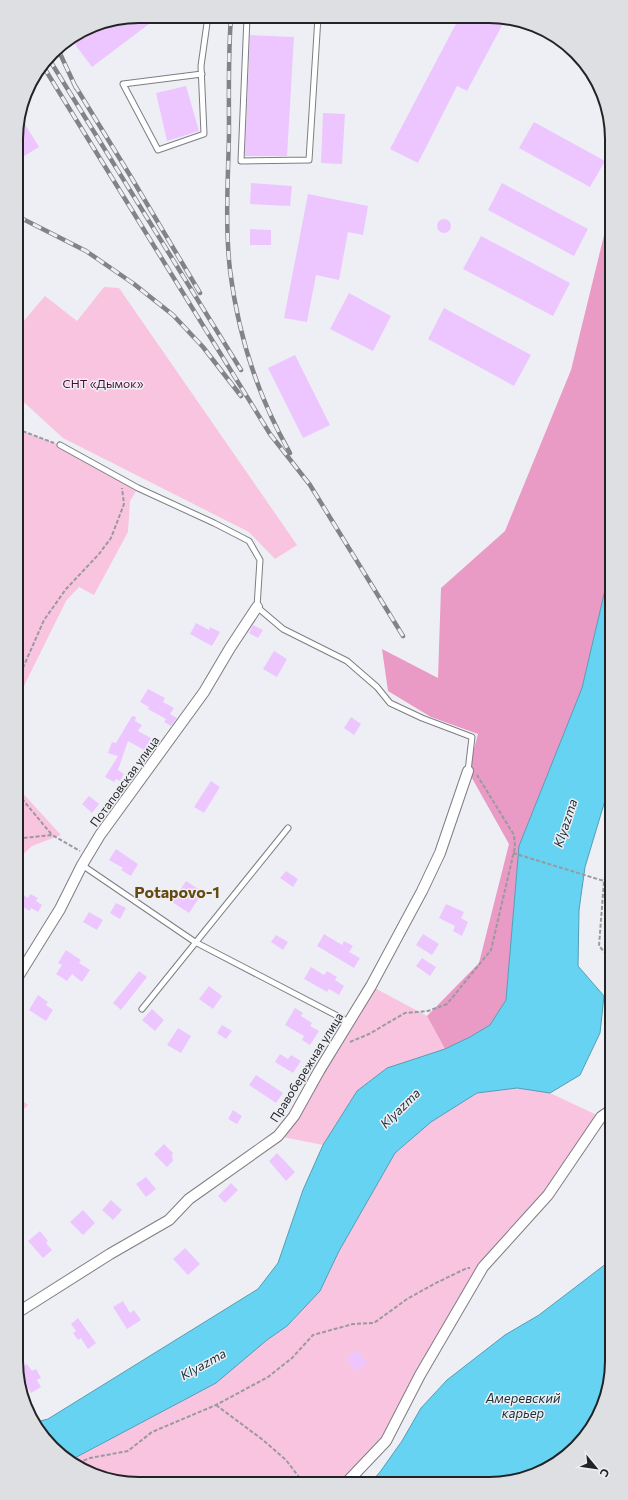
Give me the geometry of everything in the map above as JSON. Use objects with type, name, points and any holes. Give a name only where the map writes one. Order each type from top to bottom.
[{"type":"street","name":"Потаповская улица","points":[[23,969],[60,909],[85,860],[100,835],[204,692],[230,648],[257,607]]},
{"type":"street","name":"Правобережная улица","points":[[23,1309],[110,1254],[170,1220],[188,1198],[278,1136],[294,1116],[371,986],[422,891],[440,853],[469,767]]},
{"type":"street","points":[[352,1477],[386,1441],[420,1375],[483,1267],[548,1195],[601,1117],[605,1114]]},
{"type":"lane","points":[[202,74],[123,84],[158,150],[204,134],[202,74],[201,66],[207,23]]},
{"type":"lane","points":[[246,23],[241,161],[309,160],[318,23]]},
{"type":"lane","points":[[60,445],[138,488],[214,523],[249,542],[260,560],[257,607],[283,629],[347,661],[377,687],[390,703],[422,718],[472,737],[469,767]]},
{"type":"lane","points":[[142,1009],[288,828]]},
{"type":"lane","points":[[85,860],[195,942],[349,1022]]},
{"type":"path","points":[[23,431],[60,445]]},
{"type":"path","points":[[23,668],[44,620],[66,589],[112,538],[124,504],[123,490],[120,486]]},
{"type":"path","points":[[332,1050],[369,1034],[405,1013],[428,1011],[447,1004],[491,950],[515,847],[514,835],[469,767]]},
{"type":"path","points":[[23,800],[52,834],[85,860]]},
{"type":"path","points":[[23,838],[52,834]]},
{"type":"path","points":[[513,853],[604,881],[600,946],[605,952]]},
{"type":"path","points":[[82,1461],[90,1458],[128,1451],[152,1432],[216,1405],[268,1377],[292,1358],[313,1335],[352,1324],[374,1323],[407,1299],[434,1284],[467,1268],[483,1267]]},
{"type":"path","points":[[216,1405],[263,1440],[286,1460],[299,1477]]},
{"type":"green space","name":"СНТ «Дымок»","points":[[104,287],[119,288],[297,545],[275,559],[249,532],[63,438],[23,401],[23,322],[45,296],[77,321]]},
{"type":"green space","points":[[23,431],[60,445],[138,488],[130,501],[128,532],[94,595],[79,587],[66,601],[23,688]]},
{"type":"green space","points":[[23,793],[61,835],[32,846],[23,854]]},
{"type":"green space","points":[[371,986],[427,1016],[445,1049],[387,1068],[357,1091],[323,1145],[278,1136]]},
{"type":"green space","points":[[517,1088],[550,1093],[601,1117],[548,1195],[483,1267],[386,1441],[352,1477],[124,1476],[102,1471],[76,1458],[95,1448],[287,1326],[320,1291],[339,1251],[395,1153],[431,1122],[477,1093]]},
{"type":"green space","points":[[23,1101],[28,1105],[23,1109]]},
{"type":"shaded area","points":[[605,231],[605,590],[582,688],[519,846],[506,1000],[490,1025],[445,1049],[427,1016],[479,963],[509,844],[468,771],[478,734],[431,717],[388,691],[382,649],[438,678],[441,588],[505,531],[571,370]]},
{"type":"water","name":"Klyazma","points":[[605,590],[605,801],[585,867],[579,910],[578,966],[604,996],[600,1033],[580,1075],[550,1093],[517,1088],[477,1093],[431,1122],[395,1153],[339,1251],[320,1291],[287,1326],[267,1340],[216,1383],[75,1457],[52,1437],[40,1421],[48,1419],[258,1289],[278,1263],[303,1190],[323,1145],[357,1091],[387,1068],[445,1049],[490,1025],[506,1000],[519,846],[582,688]]},
{"type":"water","name":"Амеревский карьер","points":[[605,1265],[605,1368],[603,1383],[599,1398],[589,1419],[576,1437],[565,1448],[540,1465],[519,1473],[504,1476],[376,1477],[402,1441],[421,1408],[447,1380],[505,1335],[539,1315]]},
{"type":"building","points":[[132,23],[150,23],[92,67],[74,43],[102,29]]},
{"type":"building","points":[[456,23],[503,24],[467,91],[457,86],[418,163],[390,149]]},
{"type":"building","points":[[250,35],[294,37],[287,156],[245,156]]},
{"type":"building","points":[[186,86],[199,131],[167,141],[156,93]]},
{"type":"building","points":[[323,113],[345,114],[342,164],[321,163]]},
{"type":"building","points":[[534,122],[605,161],[590,187],[519,148]]},
{"type":"building","points":[[24,123],[39,147],[23,157]]},
{"type":"building","points":[[251,183],[292,186],[290,206],[250,204]]},
{"type":"building","points":[[502,183],[588,229],[574,256],[488,210]]},
{"type":"building","points":[[308,194],[368,206],[363,235],[348,232],[339,280],[316,275],[307,322],[284,318]]},
{"type":"building","points":[[441,219],[447,219],[451,223],[451,229],[447,233],[441,233],[437,229],[437,223]]},
{"type":"building","points":[[250,229],[271,230],[271,245],[250,245]]},
{"type":"building","points":[[481,236],[570,283],[553,316],[463,269]]},
{"type":"building","points":[[349,293],[391,316],[373,351],[330,329]]},
{"type":"building","points":[[444,308],[531,355],[514,386],[428,339]]},
{"type":"building","points":[[295,355],[330,425],[303,438],[268,368]]},
{"type":"building","points":[[196,623],[209,630],[210,627],[220,632],[212,646],[190,634]]},
{"type":"building","points":[[253,625],[263,630],[258,638],[249,633]]},
{"type":"building","points":[[274,651],[287,659],[277,677],[263,669]]},
{"type":"building","points":[[148,689],[165,698],[163,702],[174,708],[170,714],[177,718],[171,726],[164,722],[166,719],[148,709],[149,707],[140,702]]},
{"type":"building","points":[[132,716],[136,717],[135,721],[142,725],[138,731],[151,738],[144,750],[128,741],[118,770],[124,774],[120,781],[116,779],[114,782],[105,777],[118,756],[108,753],[112,742],[116,743]]},
{"type":"building","points":[[351,717],[361,724],[354,735],[344,728]]},
{"type":"building","points":[[211,781],[220,787],[204,813],[194,807]]},
{"type":"building","points":[[89,796],[99,804],[92,813],[82,804]]},
{"type":"building","points":[[116,849],[138,864],[131,876],[121,870],[123,868],[109,860]]},
{"type":"building","points":[[286,871],[298,879],[293,887],[280,878]]},
{"type":"building","points":[[186,881],[203,892],[189,913],[172,902]]},
{"type":"building","points":[[30,894],[38,898],[36,901],[42,905],[38,912],[31,908],[30,911],[23,907],[23,895],[28,898]]},
{"type":"building","points":[[116,903],[126,908],[120,919],[110,913]]},
{"type":"building","points":[[446,904],[464,912],[461,918],[468,922],[462,936],[453,931],[455,926],[439,918]]},
{"type":"building","points":[[89,912],[103,920],[97,930],[83,922]]},
{"type":"building","points":[[324,934],[342,945],[344,941],[353,946],[349,952],[360,958],[354,968],[317,946]]},
{"type":"building","points":[[423,934],[439,944],[432,955],[416,945]]},
{"type":"building","points":[[276,935],[288,942],[283,950],[271,942]]},
{"type":"building","points":[[66,950],[81,960],[79,963],[90,970],[82,982],[72,974],[67,981],[56,974],[62,965],[58,963]]},
{"type":"building","points":[[422,958],[436,967],[430,976],[416,966]]},
{"type":"building","points":[[311,967],[324,975],[327,971],[337,977],[335,980],[344,986],[339,995],[329,989],[327,992],[304,979]]},
{"type":"building","points":[[139,971],[147,977],[121,1010],[113,1003]]},
{"type":"building","points":[[209,986],[222,996],[213,1009],[199,999]]},
{"type":"building","points":[[38,995],[48,1002],[46,1005],[53,1010],[46,1021],[29,1010]]},
{"type":"building","points":[[295,1008],[303,1013],[301,1016],[312,1023],[310,1026],[319,1031],[310,1045],[302,1040],[304,1036],[285,1025]]},
{"type":"building","points":[[152,1009],[164,1020],[155,1031],[142,1020]]},
{"type":"building","points":[[222,1025],[232,1031],[226,1039],[217,1033]]},
{"type":"building","points":[[178,1028],[191,1036],[181,1053],[167,1045]]},
{"type":"building","points":[[280,1054],[288,1059],[291,1055],[301,1061],[293,1073],[275,1062]]},
{"type":"building","points":[[256,1075],[283,1093],[276,1103],[249,1085]]},
{"type":"building","points":[[233,1110],[242,1116],[237,1124],[228,1119]]},
{"type":"building","points":[[164,1144],[173,1153],[173,1161],[167,1167],[154,1154]]},
{"type":"building","points":[[277,1153],[295,1172],[286,1181],[269,1161]]},
{"type":"building","points":[[146,1177],[156,1189],[146,1197],[136,1184]]},
{"type":"building","points":[[231,1183],[238,1190],[225,1203],[218,1196]]},
{"type":"building","points":[[111,1200],[122,1210],[113,1220],[102,1210]]},
{"type":"building","points":[[83,1210],[95,1223],[83,1235],[70,1222]]},
{"type":"building","points":[[40,1231],[48,1241],[46,1243],[52,1250],[43,1258],[28,1241]]},
{"type":"building","points":[[185,1248],[200,1264],[188,1275],[173,1259]]},
{"type":"building","points":[[123,1301],[130,1313],[134,1310],[141,1320],[127,1329],[113,1307]]},
{"type":"building","points":[[78,1318],[96,1343],[88,1349],[81,1338],[78,1340],[73,1333],[76,1331],[71,1324]]},
{"type":"building","points":[[357,1350],[367,1363],[356,1371],[346,1359]]},
{"type":"building","points":[[27,1364],[32,1371],[36,1369],[41,1378],[37,1380],[41,1387],[31,1393],[26,1384],[23,1367]]},
{"type":"railway","points":[[231,23],[227,202],[228,253],[230,270],[238,318],[251,364],[268,410],[290,453]]},
{"type":"railway","points":[[60,54],[76,88]]},
{"type":"railway","points":[[52,63],[241,370]]},
{"type":"railway","points":[[46,71],[270,434],[310,485],[403,636]]},
{"type":"railway","points":[[74,84],[200,293]]},
{"type":"railway","points":[[23,219],[86,251],[134,284],[173,315],[203,347],[241,396]]},
{"type":"district","name":"Potapovo-1","points":[[177,891]]}]
